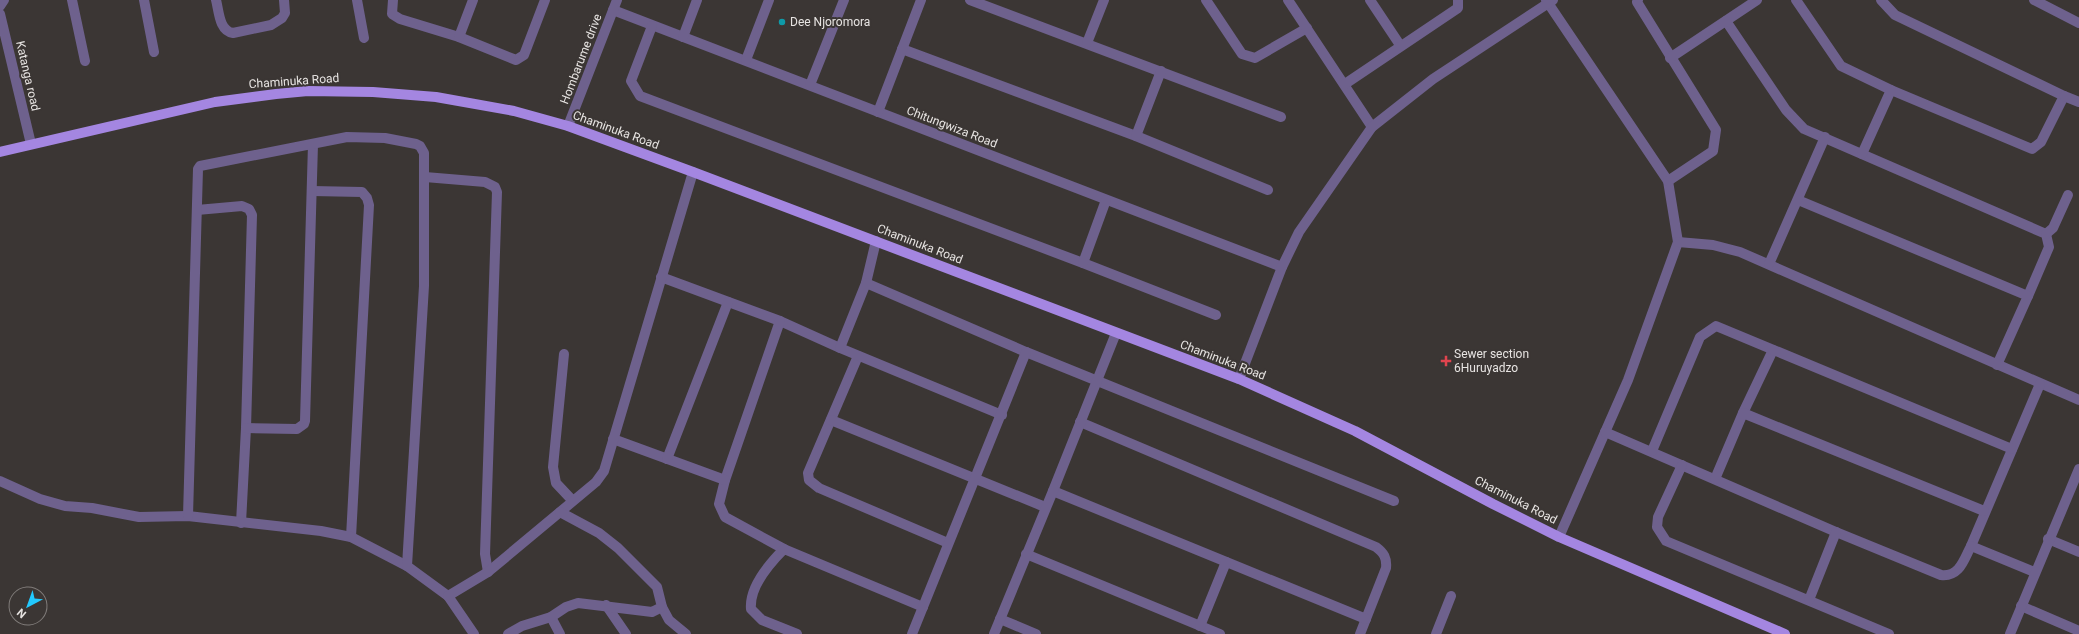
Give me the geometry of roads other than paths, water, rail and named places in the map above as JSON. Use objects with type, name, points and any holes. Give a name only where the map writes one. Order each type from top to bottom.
[{"type":"main road","name":"Chaminuka Road","points":[[0,152],[215,102],[308,91],[373,92],[443,98],[514,111],[568,126],[693,172],[1116,333],[1239,378],[1355,431],[1559,537],[1785,634]]},
{"type":"street","points":[[0,6],[4,0]]},
{"type":"street","points":[[72,0],[85,61]]},
{"type":"street","points":[[144,0],[154,52]]},
{"type":"street","points":[[216,0],[222,26],[229,32],[233,33],[277,22],[285,13],[284,0]]},
{"type":"street","points":[[357,0],[364,38]]},
{"type":"street","points":[[393,0],[392,14],[400,19],[460,37],[516,60],[524,55],[544,0]]},
{"type":"street","points":[[460,37],[473,0]]},
{"type":"street","name":"Hombarume drive","points":[[568,126],[617,0]]},
{"type":"street","points":[[683,37],[697,0]]},
{"type":"street","points":[[746,60],[769,0]]},
{"type":"street","points":[[810,84],[844,0]]},
{"type":"street","points":[[878,112],[921,0]]},
{"type":"street","points":[[970,0],[1281,117]]},
{"type":"street","points":[[1087,43],[1104,0]]},
{"type":"street","points":[[1206,0],[1242,54],[1255,58],[1307,28]]},
{"type":"street","points":[[1288,0],[1345,84],[1372,127]]},
{"type":"street","points":[[1370,0],[1400,46]]},
{"type":"street","points":[[1345,84],[1458,8],[1458,0]]},
{"type":"street","points":[[1638,0],[1637,2],[1670,58],[1716,130],[1713,150],[1668,181]]},
{"type":"street","points":[[1670,58],[1757,0]]},
{"type":"street","points":[[1796,0],[1841,66],[1891,90],[2032,149],[2041,142],[2064,96]]},
{"type":"street","points":[[1881,0],[1895,15],[2079,102]]},
{"type":"street","points":[[2034,0],[2079,23]]},
{"type":"street","points":[[1239,378],[1282,267],[1299,232],[1372,127],[1433,79],[1549,1],[1668,181],[1678,242],[1644,337],[1605,432],[1559,537]]},
{"type":"street","name":"Chitungwiza Road","points":[[613,10],[652,26],[810,84],[878,112],[1282,267]]},
{"type":"street","name":"Katanga road","points":[[0,14],[31,144]]},
{"type":"street","points":[[1726,21],[1786,110],[1804,129],[2046,234],[2050,247],[1997,365]]},
{"type":"street","points":[[652,26],[631,81],[640,96],[1083,263],[1216,315]]},
{"type":"street","points":[[902,49],[1136,136],[1268,190]]},
{"type":"street","points":[[1136,136],[1161,71]]},
{"type":"street","points":[[1862,154],[1891,90]]},
{"type":"street","points":[[188,516],[198,169],[203,164],[313,144],[347,136],[362,136],[416,144],[420,146],[424,153],[424,286],[407,566]]},
{"type":"street","points":[[1769,264],[1825,137]]},
{"type":"street","points":[[246,428],[297,428],[304,424],[313,144]]},
{"type":"street","points":[[448,596],[488,572],[560,512],[572,500],[596,482],[604,472],[612,439],[693,172]]},
{"type":"street","points":[[425,177],[485,182],[495,188],[497,192],[485,554],[488,572]]},
{"type":"street","points":[[312,191],[362,192],[367,198],[369,205],[351,537]]},
{"type":"street","points":[[2046,234],[2053,228],[2068,195]]},
{"type":"street","points":[[1083,263],[1106,200]]},
{"type":"street","points":[[1798,200],[2028,296]]},
{"type":"street","points":[[197,210],[242,206],[249,209],[252,214],[246,428],[241,523]]},
{"type":"street","points":[[840,348],[866,283],[876,242]]},
{"type":"street","points":[[1678,242],[1719,246],[1740,252],[2079,400]]},
{"type":"street","points":[[661,277],[780,321],[858,356],[1002,415]]},
{"type":"street","points":[[866,283],[1026,352],[1097,380],[1239,440],[1394,501]]},
{"type":"street","points":[[667,459],[728,302]]},
{"type":"street","points":[[780,321],[724,480],[719,504],[725,517],[784,549],[923,607]]},
{"type":"street","points":[[1652,451],[1700,336],[1716,326],[2012,449]]},
{"type":"street","points":[[994,634],[1116,333]]},
{"type":"street","points":[[1715,478],[1743,413],[1773,350]]},
{"type":"street","points":[[912,634],[948,543],[976,480],[1026,352]]},
{"type":"street","points":[[564,354],[553,467],[556,483],[572,500]]},
{"type":"street","points":[[858,356],[808,473],[809,480],[813,484],[948,543]]},
{"type":"street","points":[[1605,432],[1715,478],[1836,532],[1941,575],[1949,576],[1958,571],[1971,546],[1984,511],[2040,384]]},
{"type":"street","points":[[1743,413],[1984,511]]},
{"type":"street","points":[[831,420],[1045,507]]},
{"type":"street","points":[[1080,422],[1368,544],[1383,552],[1387,560],[1386,568],[1360,634]]},
{"type":"street","points":[[612,439],[724,480]]},
{"type":"street","points":[[1682,465],[1658,517],[1657,527],[1666,542],[1889,634]]},
{"type":"street","points":[[2010,634],[2048,539],[2078,474]]},
{"type":"street","points":[[0,481],[40,499],[65,506],[92,508],[139,517],[188,516],[351,537],[407,566],[448,596],[474,634]]},
{"type":"street","points":[[1053,491],[1366,619]]},
{"type":"street","points":[[560,512],[599,533],[618,548],[658,587],[662,607],[669,620],[686,634]]},
{"type":"street","points":[[1809,600],[1836,532]]},
{"type":"street","points":[[2048,539],[2079,552]]},
{"type":"street","points":[[1971,546],[2034,572]]},
{"type":"street","points":[[784,549],[765,569],[750,602],[751,610],[762,620],[797,634]]},
{"type":"street","points":[[1026,554],[1220,634]]},
{"type":"street","points":[[1200,626],[1226,562]]},
{"type":"street","points":[[1436,634],[1451,596]]},
{"type":"street","points":[[508,634],[522,626],[551,617],[574,604],[583,603],[606,605],[648,612],[662,607]]},
{"type":"street","points":[[606,605],[626,634]]},
{"type":"street","points":[[2021,606],[2079,631]]},
{"type":"street","points":[[551,617],[560,634]]},
{"type":"street","points":[[1000,619],[1036,634]]},
{"type":"place","name":"Dee Njoromora","points":[[782,22]]},
{"type":"place","name":"Sewer section 6Huruyadzo","points":[[1446,361]]}]
